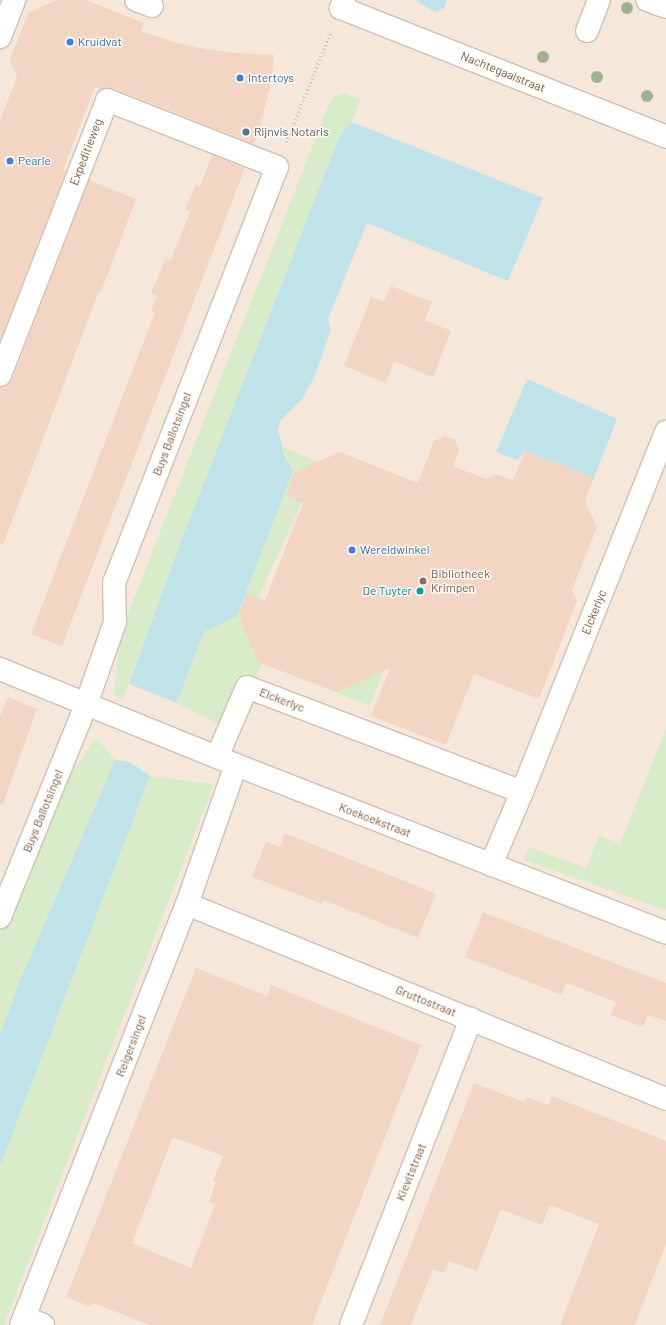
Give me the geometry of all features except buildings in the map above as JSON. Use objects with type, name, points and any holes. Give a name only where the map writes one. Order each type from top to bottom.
[{"type":"street","points":[[0,37],[14,0]]},
{"type":"street","points":[[587,31],[599,0]]},
{"type":"street","points":[[647,0],[666,7]]},
{"type":"street","name":"Nachtegaalstraat","points":[[342,4],[666,137]]},
{"type":"street","name":"Expeditieweg","points":[[0,375],[107,100],[277,167]]},
{"type":"street","name":"Buys Ballotsingel","points":[[0,917],[86,705],[114,622],[114,582],[277,167]]},
{"type":"street","name":"Elckerlyc","points":[[491,865],[522,792],[666,432]]},
{"type":"street","points":[[0,669],[86,705]]},
{"type":"street","name":"Elckerlyc","points":[[226,761],[247,687],[522,792]]},
{"type":"street","name":"Koekoekstraat","points":[[86,705],[491,865],[666,932]]},
{"type":"street","name":"Reigersingel","points":[[29,1322],[187,904],[226,761]]},
{"type":"street","name":"Gruttostraat","points":[[187,904],[666,1098]]},
{"type":"street","name":"Kievitstraat","points":[[351,1325],[471,1019]]},
{"type":"path","points":[[277,167],[342,4]]},
{"type":"shaded area","points":[[0,0],[666,0],[666,1325],[0,1325]]},
{"type":"green space","points":[[345,93],[360,99],[352,122],[341,133],[331,158],[181,541],[123,699],[114,695],[119,636],[328,107],[335,96]]},
{"type":"green space","points":[[283,447],[320,463],[244,628],[353,672],[394,644],[370,706],[262,663],[232,731],[177,703],[204,632],[237,615],[293,471]]},
{"type":"green space","points":[[666,728],[666,910],[524,860],[529,847],[586,868],[599,835],[620,844]]},
{"type":"green space","points":[[96,738],[115,760],[19,983],[0,1034],[0,935],[50,802]]},
{"type":"green space","points":[[150,776],[214,784],[4,1325],[0,1325],[0,1166]]},
{"type":"water","points":[[414,0],[447,0],[444,8],[435,12]]},
{"type":"water","points":[[352,122],[543,198],[508,281],[367,223],[328,319],[331,329],[315,376],[302,399],[280,421],[278,431],[285,456],[293,471],[237,616],[204,632],[177,703],[129,684],[181,541],[331,158],[341,133]]},
{"type":"water","points":[[527,379],[617,419],[594,478],[525,451],[517,460],[496,452]]},
{"type":"water","points":[[115,760],[130,762],[150,776],[0,1166],[0,1034],[19,983]]},
{"type":"place","name":"Kruidvat","points":[[70,42]]},
{"type":"place","name":"Intertoys","points":[[240,78]]},
{"type":"place","name":"Rijnvis Notaris","points":[[246,132]]},
{"type":"place","name":"Pearle","points":[[10,161]]},
{"type":"place","name":"Wereldwinkel","points":[[352,550]]},
{"type":"place","name":"Bibliotheek Krimpen","points":[[423,581]]},
{"type":"place","name":"De Tuyter","points":[[420,591]]}]
